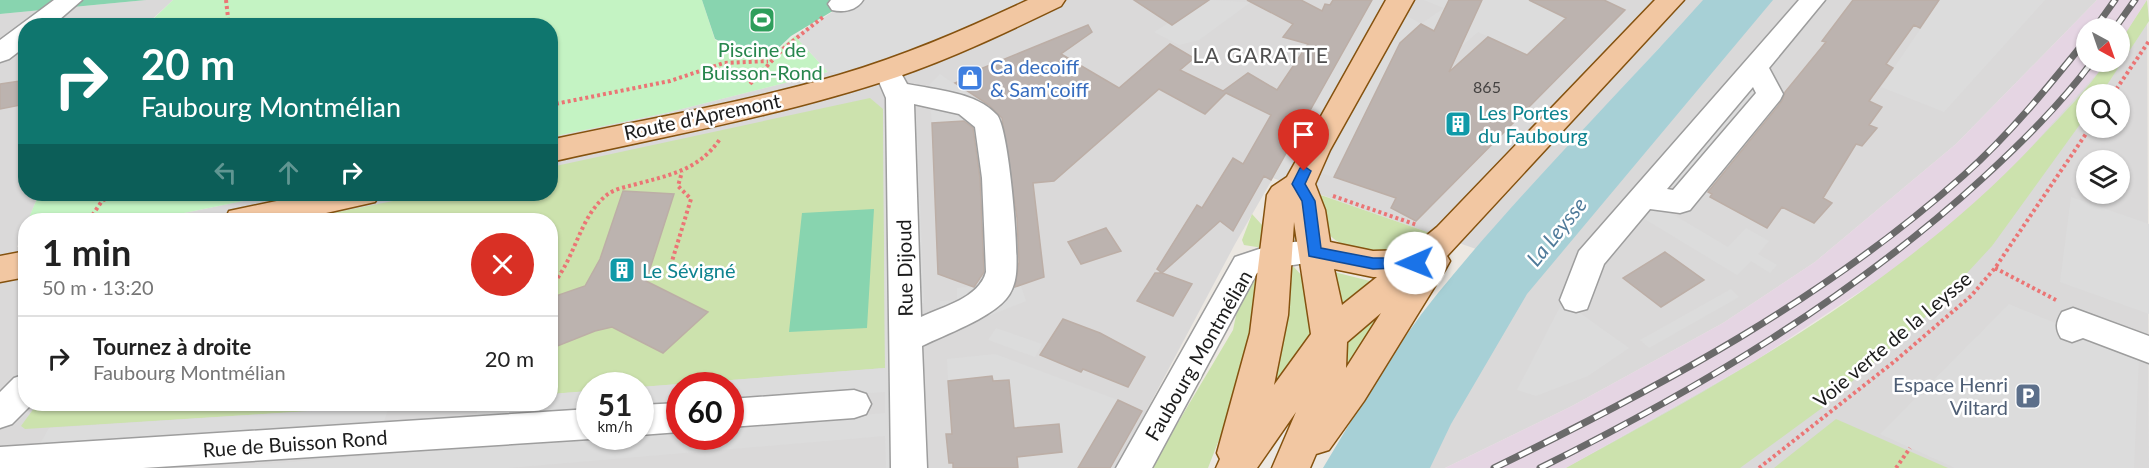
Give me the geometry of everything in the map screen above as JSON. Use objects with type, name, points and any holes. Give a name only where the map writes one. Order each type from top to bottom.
[{"type":"main road","name":"Route d'Apremont","points":[[558,148],[741,108],[892,81],[979,34],[1051,0]]},
{"type":"main road","name":"Faubourg Montmélian","points":[[1233,468],[1266,345],[1271,312],[1277,220],[1283,195],[1299,184],[1315,150],[1400,0]]},
{"type":"main road","points":[[1233,468],[1329,337],[1449,236],[1670,0]]},
{"type":"main road","points":[[1292,468],[1320,400],[1329,356],[1329,337],[1314,252],[1309,201],[1299,184]]},
{"type":"main road","points":[[274,213],[331,201]]},
{"type":"main road","points":[[1292,468],[1352,390],[1449,236]]},
{"type":"main road","name":"Faubourg Montmélian","points":[[1314,252],[1373,264],[1415,263]]},
{"type":"main road","points":[[0,269],[18,266]]},
{"type":"street","points":[[46,18],[70,0]]},
{"type":"street","points":[[1575,300],[1590,259],[1643,196],[1680,202],[1770,94],[1755,66],[1814,0]]},
{"type":"street","points":[[0,53],[18,39]]},
{"type":"street","points":[[892,81],[968,107],[987,122],[991,135],[996,178],[1001,272],[997,290],[986,300],[906,339]]},
{"type":"street","name":"Rue Dijoud","points":[[892,81],[900,98],[909,468]]},
{"type":"street","name":"Faubourg Montmélian","points":[[1134,468],[1246,265],[1274,256],[1314,252]]},
{"type":"street","points":[[2072,329],[2073,321],[2149,350]]},
{"type":"street","points":[[0,414],[18,396]]},
{"type":"street","points":[[744,412],[854,404]]},
{"type":"street","name":"Rue de Buisson Rond","points":[[0,462],[576,425]]},
{"type":"path","points":[[226,0],[228,18]]},
{"type":"path","points":[[558,280],[566,273],[582,232],[608,194],[624,187],[682,172],[711,154],[726,129],[745,123],[740,98],[768,61],[795,36],[846,2]]},
{"type":"path","points":[[2120,84],[2149,41]]},
{"type":"path","points":[[558,103],[670,81],[724,63],[768,61]]},
{"type":"path","name":"Voie verte de la Leysse","points":[[1758,468],[1895,361],[1971,296],[1995,268],[2083,138]]},
{"type":"path","points":[[669,271],[692,199],[678,186],[682,172]]},
{"type":"path","points":[[1299,184],[1449,236]]},
{"type":"path","points":[[1896,468],[1910,448]]},
{"type":"shaded area","points":[[146,0],[173,0],[154,18],[18,18],[18,201],[36,201],[31,213],[18,213],[18,411],[558,411],[558,213],[184,213],[244,201],[558,201],[558,136],[666,113],[828,72],[887,70],[1051,0],[2097,0],[2079,18],[2076,18],[2076,21],[1956,144],[1815,262],[1723,323],[1572,406],[1445,468],[1414,468],[1661,46],[1476,249],[1273,178],[1235,244],[1116,468],[0,468],[0,14]]},
{"type":"shaded area","points":[[851,0],[1051,0],[887,70],[828,72],[795,36]]},
{"type":"shaded area","points":[[1205,0],[1251,2],[1199,40],[1179,45],[1154,32]]},
{"type":"shaded area","points":[[1371,0],[1385,0],[1286,182],[1273,177]]},
{"type":"shaded area","points":[[1424,0],[1449,0],[1445,8],[1474,17],[1482,0],[1529,0],[1566,18],[1523,58],[1509,46],[1478,32],[1462,46],[1420,24],[1400,43],[1378,93],[1333,177],[1321,173],[1404,14],[1421,24],[1444,8]]},
{"type":"shaded area","points":[[1940,0],[2045,0],[1944,112],[1881,87]]},
{"type":"shaded area","points":[[2097,0],[2147,0],[2130,26],[2130,18],[2079,18]]},
{"type":"shaded area","points":[[2147,0],[2149,468],[1566,468],[1755,361],[1838,309],[1955,221],[2076,94],[2076,138],[2130,138],[2130,84],[2085,84],[2097,72],[2130,72],[2130,26]]},
{"type":"shaded area","points":[[2076,21],[2076,72],[2098,72],[2088,84],[2076,84],[2076,97],[2009,172],[1955,221],[1893,270],[1755,361],[1566,468],[1445,468],[1572,406],[1723,323],[1815,262],[1956,144]]},
{"type":"shaded area","points":[[940,74],[1003,119],[1020,283],[1026,301],[941,335],[940,301],[957,300],[957,288],[983,285],[971,121],[932,123],[928,86]]},
{"type":"shaded area","points":[[1758,78],[1784,90],[1699,199],[1672,185]]},
{"type":"shaded area","points":[[894,108],[899,468],[886,468],[885,436],[744,448],[744,425],[885,413],[885,392],[744,401],[744,379],[885,368],[883,109]]},
{"type":"shaded area","points":[[917,120],[924,303],[912,305],[906,122]]},
{"type":"shaded area","points":[[2071,197],[2076,199],[2076,204],[2091,204],[2149,224],[2149,314],[2060,282]]},
{"type":"shaded area","points":[[1652,202],[1728,247],[1746,228],[1769,241],[1758,254],[1777,265],[1770,273],[1751,261],[1737,275],[1638,215]]},
{"type":"shaded area","points":[[1731,289],[1739,297],[1649,348],[1640,340]]},
{"type":"shaded area","points":[[1563,301],[1629,348],[1588,376],[1536,396],[1517,390]]},
{"type":"shaded area","name":"Espace Henri Viltard","points":[[2009,304],[2139,357],[2134,468],[1955,468],[1880,434]]},
{"type":"shaded area","points":[[996,328],[1042,344],[1035,357],[988,340]]},
{"type":"shaded area","points":[[995,354],[1118,400],[1078,468],[1018,468],[1016,452],[1024,456],[1062,452],[1059,424],[1022,427],[1015,433],[1009,381],[993,381],[992,376],[948,381],[947,359]]},
{"type":"shaded area","points":[[666,385],[666,407],[654,408],[654,386]]},
{"type":"shaded area","points":[[576,392],[576,413],[475,420],[477,411],[558,411],[558,393]]},
{"type":"shaded area","points":[[312,411],[387,411],[383,425],[36,451],[49,428]]},
{"type":"shaded area","points":[[666,431],[666,450],[720,450],[507,468],[217,468],[576,439],[576,450],[654,450],[654,432]]},
{"type":"green space","points":[[0,0],[146,0],[0,14]]},
{"type":"green space","points":[[173,0],[702,0],[715,40],[768,58],[795,36],[828,72],[666,113],[558,136],[558,18],[154,18]]},
{"type":"green space","name":"Piscine de Buisson-Rond","points":[[702,0],[851,0],[791,36],[768,58],[740,51],[715,39]]},
{"type":"green space","points":[[2147,0],[2149,21],[2130,50],[2130,26]]},
{"type":"green space","points":[[2099,72],[2115,72],[2108,84],[2090,84]]},
{"type":"green space","points":[[870,98],[883,109],[885,368],[744,379],[744,372],[666,372],[666,385],[654,386],[654,372],[576,372],[576,392],[558,393],[558,213],[333,213],[393,201],[558,201],[558,165]]},
{"type":"green space","points":[[2076,100],[2076,130],[1992,246],[1931,312],[1822,408],[1740,468],[1566,468],[1756,361],[1877,280],[1935,236],[1990,189]]},
{"type":"green space","points":[[1315,193],[1433,234],[1411,253],[1399,257],[1346,246],[1337,241],[1324,228]]},
{"type":"green space","points":[[36,201],[244,201],[184,213],[31,213]]},
{"type":"green space","points":[[874,209],[867,328],[789,332],[802,213]]},
{"type":"green space","points":[[1252,214],[1262,225],[1263,248],[1244,245],[1242,240]]},
{"type":"green space","points":[[1294,267],[1303,277],[1319,330],[1263,410],[1289,268]]},
{"type":"green space","points":[[1330,271],[1374,282],[1341,308]]},
{"type":"green space","points":[[1257,277],[1252,331],[1234,401],[1208,468],[1151,468],[1233,330],[1239,301],[1252,279]]},
{"type":"green space","points":[[1395,297],[1345,372],[1341,337]]},
{"type":"green space","points":[[32,411],[310,411],[25,429],[21,426]]},
{"type":"green space","points":[[1836,419],[1948,468],[1774,468]]},
{"type":"water","name":"La Leysse","points":[[1703,0],[1773,0],[1527,294],[1451,424],[1430,468],[1323,468],[1392,356],[1438,293],[1535,181]]},
{"type":"building","points":[[1134,0],[1209,0],[1172,25]]},
{"type":"building","points":[[1247,0],[1301,0],[1322,11],[1325,4],[1330,5],[1333,0],[1372,0],[1271,180],[1264,176],[1233,231],[1220,221],[1162,273],[1157,269],[1197,205],[1202,208],[1233,158],[1243,164],[1271,115],[1226,93],[1205,114],[1159,89],[1054,181],[1033,183],[1044,277],[1015,287],[1019,262],[1017,218],[1002,118],[989,105],[955,83],[960,81],[958,78],[1088,25],[1092,32],[1061,54],[1119,88],[1170,44],[1194,58],[1180,70],[1223,91],[1248,73],[1277,90],[1308,44],[1283,37],[1293,24]]},
{"type":"building","points":[[1449,0],[1482,0],[1449,72],[1488,37],[1527,55],[1566,18],[1529,0],[1604,0],[1625,10],[1416,221],[1391,208],[1396,198],[1334,177],[1400,43],[1421,24],[1434,31]]},
{"type":"building","points":[[1853,0],[1939,0],[1920,28],[1914,25],[1886,64],[1893,68],[1869,101],[1882,107],[1869,125],[1877,128],[1862,146],[1856,144],[1823,198],[1832,203],[1814,223],[1782,207],[1767,228],[1710,197],[1712,194],[1708,192],[1782,101],[1785,92],[1826,42],[1822,41]]},
{"type":"building","points":[[18,81],[18,106],[0,109],[0,84]]},
{"type":"building","points":[[964,121],[973,128],[980,178],[984,272],[974,287],[938,274],[932,123]]},
{"type":"building","name":"Le Sévigné","points":[[623,191],[674,194],[646,281],[708,312],[663,353],[612,327],[595,331],[558,346],[558,295],[585,286],[600,259]]},
{"type":"building","points":[[1106,228],[1121,251],[1081,264],[1068,242]]},
{"type":"building","points":[[1665,252],[1704,280],[1661,307],[1623,278]]},
{"type":"building","points":[[1155,273],[1162,273],[1192,284],[1173,316],[1137,301]]},
{"type":"building","points":[[1063,319],[1100,333],[1145,357],[1128,387],[1083,369],[1081,372],[1040,355]]},
{"type":"building","points":[[992,376],[993,381],[1009,380],[1014,428],[1059,424],[1062,452],[1017,457],[1018,468],[953,468],[953,463],[949,463],[946,434],[952,434],[948,381]]},
{"type":"building","points":[[1118,400],[1142,411],[1110,468],[1078,468]]},
{"type":"railway","points":[[2102,18],[2115,0]]},
{"type":"railway","points":[[2122,18],[2135,0]]},
{"type":"railway","points":[[1494,468],[1618,405],[1739,338],[1855,262],[1911,220],[1981,159],[2028,110],[2076,52]]},
{"type":"railway","points":[[1540,468],[1716,373],[1827,302],[1881,263],[1933,222],[2012,151],[2054,108],[2084,72]]},
{"type":"place","name":"Piscine de Buisson-Rond","points":[[762,20]]},
{"type":"place","name":"Ca decoiff & Sam'coiff","points":[[970,78]]},
{"type":"place","name":"Les Portes du Faubourg","points":[[1458,124]]},
{"type":"place","name":"Le Sévigné","points":[[622,270]]},
{"type":"place","name":"Espace Henri Viltard","points":[[2028,396]]},
{"type":"district","name":"LA GARATTE","points":[[1261,54]]},
{"type":"route","points":[[1304,171],[1299,184],[1309,201],[1314,252],[1373,264],[1415,263]]}]
